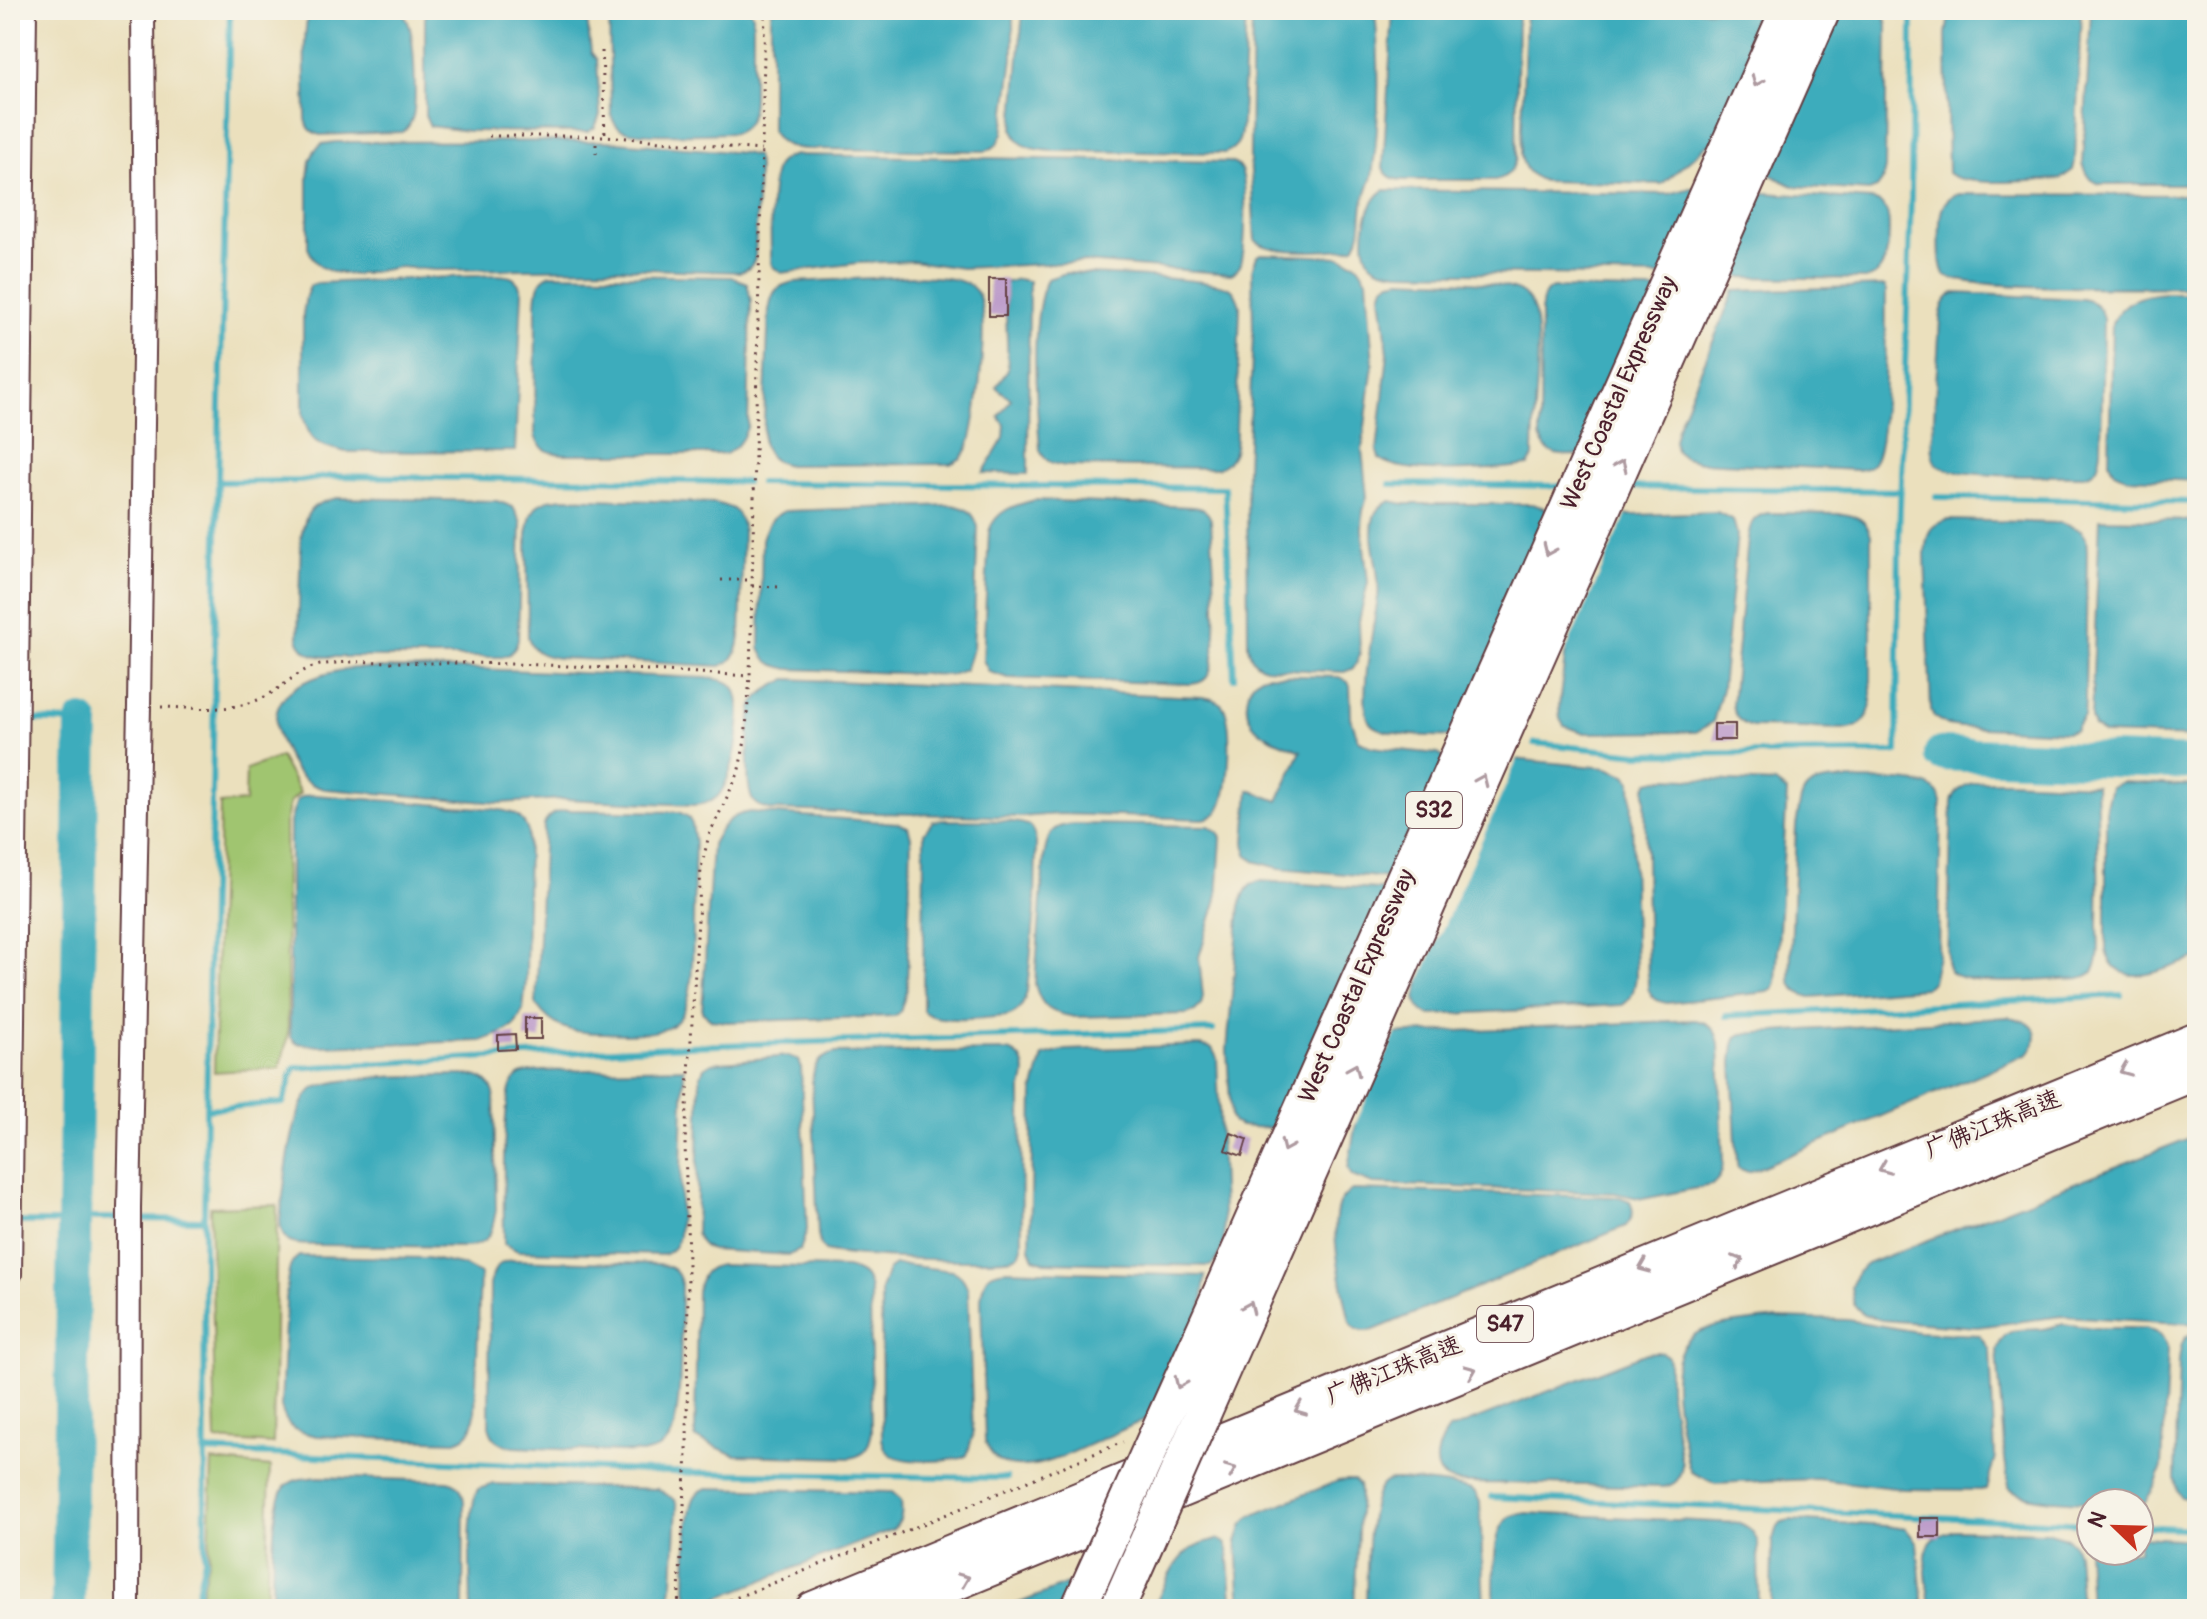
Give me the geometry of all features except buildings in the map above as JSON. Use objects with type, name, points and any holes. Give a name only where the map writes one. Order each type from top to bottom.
[{"type":"highway","name":"West Coastal Expressway","points":[[1078,1609],[1788,10]]},
{"type":"highway","name":"West Coastal Expressway","points":[[1117,1609],[1823,10]]},
{"type":"highway","name":"广佛江珠高速","points":[[813,1609],[2197,1040]]},
{"type":"highway","name":"广佛江珠高速","points":[[892,1609],[2197,1072]]},
{"type":"street","points":[[10,1274],[25,10]]},
{"type":"street","points":[[128,1609],[129,1208],[145,283],[143,10]]},
{"type":"path","points":[[363,10],[363,17]]},
{"type":"path","points":[[678,1609],[687,1454],[685,1142],[701,868],[709,835],[738,774],[745,741],[750,676],[765,10]]},
{"type":"path","points":[[602,51],[605,136]]},
{"type":"path","points":[[489,136],[605,136],[761,150]]},
{"type":"path","points":[[596,136],[596,154]]},
{"type":"path","points":[[721,580],[752,580]]},
{"type":"path","points":[[751,586],[780,587]]},
{"type":"path","points":[[139,706],[220,708],[246,705],[273,693],[294,675],[307,669],[335,664],[523,663],[750,676]]},
{"type":"path","points":[[707,1609],[1131,1438]]},
{"type":"green space","points":[[280,757],[300,793],[290,802],[285,824],[288,1036],[280,1068],[214,1072],[220,804],[245,802],[246,769]]},
{"type":"green space","points":[[277,1205],[273,1444],[216,1440],[210,1207]]},
{"type":"green space","points":[[212,1461],[270,1467],[266,1609],[198,1609],[209,1557]]},
{"type":"water","points":[[310,10],[401,10],[410,30],[415,87],[413,116],[403,132],[320,135],[310,129],[306,119],[305,63]]},
{"type":"water","points":[[428,10],[586,10],[591,52],[597,60],[600,115],[595,127],[588,132],[468,131],[430,126],[425,115],[425,18]]},
{"type":"water","points":[[609,10],[751,10],[753,99],[747,124],[735,133],[675,134],[629,132],[617,126],[611,114]]},
{"type":"water","points":[[772,10],[1013,10],[1013,58],[1000,139],[986,151],[807,149],[786,145],[771,130]]},
{"type":"water","points":[[1023,10],[1246,10],[1242,126],[1237,144],[1224,153],[1050,151],[1022,144],[1013,129]]},
{"type":"water","points":[[1252,10],[1375,10],[1377,135],[1372,176],[1354,247],[1299,251],[1273,248],[1255,240],[1250,155]]},
{"type":"water","points":[[1393,10],[1518,10],[1516,159],[1506,175],[1495,180],[1402,180],[1387,174],[1383,168]]},
{"type":"water","points":[[1526,10],[1879,10],[1887,24],[1885,168],[1882,181],[1877,188],[1869,191],[1793,186],[1708,144],[1662,184],[1538,179],[1526,168],[1521,155]]},
{"type":"water","points":[[1950,10],[2081,10],[2073,170],[2060,179],[2001,182],[1957,178],[1948,173],[1946,34]]},
{"type":"water","points":[[2091,10],[2197,10],[2197,184],[2101,184],[2088,176],[2083,166]]},
{"type":"water","points":[[606,141],[756,156],[755,258],[751,266],[739,272],[613,268],[435,270],[399,267],[355,275],[321,267],[308,248],[310,161],[322,144]]},
{"type":"water","points":[[795,155],[1229,162],[1237,165],[1243,175],[1245,217],[1242,258],[1239,268],[1231,274],[1085,262],[962,268],[913,261],[858,263],[781,273],[772,266],[771,260],[773,183],[778,164]]},
{"type":"water","points":[[1691,188],[1877,202],[1883,205],[1888,218],[1889,236],[1884,262],[1876,274],[1865,279],[1399,272],[1374,265],[1365,249],[1368,214],[1378,195],[1385,190],[1669,194]]},
{"type":"water","points":[[1960,194],[2197,195],[2197,287],[2022,286],[1958,280],[1945,275],[1940,257],[1941,215],[1948,199]]},
{"type":"water","points":[[1257,256],[1341,257],[1357,264],[1367,279],[1373,364],[1362,450],[1367,497],[1362,529],[1368,582],[1359,621],[1360,654],[1352,669],[1344,672],[1265,668],[1253,660],[1248,646],[1247,468],[1253,334],[1252,270]]},
{"type":"water","points":[[1066,273],[1179,279],[1221,285],[1233,291],[1240,306],[1236,443],[1228,462],[1218,468],[1066,466],[1044,458],[1040,450],[1036,386],[1037,318],[1047,279]]},
{"type":"water","points":[[551,274],[732,277],[747,283],[751,301],[748,425],[737,445],[726,454],[564,454],[543,448],[535,436],[536,304],[540,282]]},
{"type":"water","points":[[496,275],[513,278],[522,292],[515,451],[346,452],[322,445],[312,438],[303,415],[303,314],[310,286],[317,283]]},
{"type":"water","points":[[912,276],[964,282],[976,291],[980,302],[982,343],[978,393],[972,435],[965,454],[950,464],[789,465],[772,458],[763,442],[769,310],[776,291],[794,282]]},
{"type":"water","points":[[1017,279],[1029,281],[1028,474],[983,473],[1004,438],[1005,425],[999,417],[1011,399],[996,387],[1008,370],[1005,283]]},
{"type":"water","points":[[1401,279],[1499,286],[1513,289],[1528,299],[1535,317],[1538,355],[1533,457],[1528,465],[1427,470],[1390,464],[1379,458],[1377,451],[1388,353],[1381,295],[1384,286]]},
{"type":"water","points":[[1886,286],[1882,431],[1873,463],[1856,470],[1701,462],[1685,458],[1676,451],[1674,441],[1677,428],[1734,291]]},
{"type":"water","points":[[1553,288],[1688,291],[1580,455],[1550,452],[1540,437],[1541,312],[1545,295]]},
{"type":"water","points":[[1955,293],[2082,299],[2098,307],[2103,319],[2101,451],[2092,473],[2083,476],[1987,475],[1950,470],[1936,463],[1932,450],[1940,319],[1944,304]]},
{"type":"water","points":[[2165,293],[2197,293],[2197,481],[2127,478],[2114,472],[2109,462],[2112,323],[2116,315],[2134,300]]},
{"type":"water","points":[[337,498],[497,501],[513,507],[521,523],[518,639],[510,654],[502,657],[330,657],[313,655],[304,649],[298,639],[301,537],[311,510]]},
{"type":"water","points":[[563,498],[714,503],[735,511],[743,531],[740,637],[732,659],[720,666],[559,658],[543,655],[536,650],[528,637],[527,534],[531,515],[538,505]]},
{"type":"water","points":[[1035,500],[1193,507],[1207,512],[1211,520],[1215,627],[1212,666],[1205,679],[1190,684],[1008,678],[989,672],[983,660],[989,531],[1001,513]]},
{"type":"water","points":[[1391,501],[1404,504],[1532,504],[1545,508],[1550,516],[1510,736],[1415,735],[1380,729],[1371,724],[1365,700],[1379,587],[1372,527],[1377,511]]},
{"type":"water","points":[[951,505],[969,511],[978,527],[973,648],[965,670],[951,675],[789,669],[775,665],[765,657],[760,648],[762,539],[776,516],[785,511]]},
{"type":"water","points":[[1717,512],[1733,520],[1737,534],[1722,689],[1713,722],[1696,732],[1585,733],[1564,726],[1559,706],[1582,517]]},
{"type":"water","points":[[1768,513],[1848,515],[1861,520],[1871,535],[1871,704],[1865,720],[1850,729],[1752,727],[1741,722],[1735,713],[1732,705],[1749,533],[1756,519]]},
{"type":"water","points":[[2100,519],[2197,521],[2197,737],[2104,734],[2094,727],[2091,718]]},
{"type":"water","points":[[1949,520],[2061,523],[2081,530],[2086,538],[2085,700],[2084,716],[2075,730],[1961,727],[1947,725],[1934,717],[1931,710],[1925,555],[1932,528]]},
{"type":"water","points":[[354,668],[477,669],[722,680],[731,684],[737,692],[738,740],[729,774],[717,797],[694,805],[563,799],[500,803],[325,789],[306,780],[293,766],[278,735],[277,710],[283,699],[303,683]]},
{"type":"water","points":[[1267,675],[1339,677],[1350,686],[1351,717],[1358,740],[1372,747],[1438,754],[1446,759],[1400,879],[1279,868],[1254,861],[1247,854],[1249,790],[1278,801],[1301,751],[1260,731],[1248,715],[1250,688],[1255,680]]},
{"type":"water","points":[[787,679],[1211,699],[1224,708],[1229,729],[1228,775],[1223,801],[1216,814],[1203,819],[771,810],[756,804],[751,795],[748,756],[752,708],[762,694]]},
{"type":"water","points":[[1471,755],[1607,768],[1626,775],[1631,781],[1636,977],[1634,990],[1626,1003],[1431,1015],[1419,1007],[1416,998]]},
{"type":"water","points":[[1666,778],[1775,783],[1787,792],[1776,982],[1768,992],[1667,1003],[1655,998],[1648,988],[1645,789],[1649,782]]},
{"type":"water","points":[[1838,780],[1912,782],[1931,787],[1939,795],[1938,956],[1932,981],[1925,988],[1811,997],[1797,991],[1791,983],[1796,826],[1800,805],[1810,786]]},
{"type":"water","points":[[1983,781],[2096,785],[2099,953],[2095,968],[2087,976],[1993,982],[1950,972],[1947,962],[1952,801],[1961,788],[1968,785]]},
{"type":"water","points":[[2121,782],[2197,786],[2197,958],[2145,974],[2121,972],[2112,964],[2106,951],[2106,805],[2111,787]]},
{"type":"water","points":[[315,795],[494,809],[511,813],[523,821],[528,832],[526,981],[523,1010],[515,1025],[481,1041],[318,1046],[296,1043],[291,1037],[290,1028],[290,822],[297,800]]},
{"type":"water","points":[[566,810],[679,812],[688,817],[692,824],[695,842],[690,988],[681,1016],[665,1029],[630,1034],[575,1031],[550,1020],[536,1004],[544,825],[552,814]]},
{"type":"water","points":[[750,812],[898,823],[908,827],[911,837],[907,989],[900,1012],[894,1016],[727,1022],[712,1020],[702,1012],[712,844],[726,823]]},
{"type":"water","points":[[933,821],[1023,823],[1034,834],[1035,910],[1027,991],[1021,1007],[1007,1016],[951,1019],[923,1011],[924,833]]},
{"type":"water","points":[[1077,824],[1209,826],[1219,833],[1217,899],[1199,957],[1203,997],[1195,1011],[1187,1014],[1075,1017],[1053,1011],[1040,999],[1035,984],[1044,857],[1050,836],[1056,828]]},
{"type":"water","points":[[1259,881],[1407,891],[1318,1132],[1241,1126],[1231,1118],[1227,1050],[1240,906],[1248,888]]},
{"type":"water","points":[[2008,1017],[2024,1021],[2034,1029],[2036,1040],[2028,1054],[1754,1170],[1748,1172],[1738,1168],[1732,1062],[1734,1045],[1742,1034]]},
{"type":"water","points":[[1695,1020],[1712,1028],[1719,1044],[1723,1164],[1720,1176],[1712,1185],[1643,1199],[1615,1193],[1373,1184],[1352,1176],[1348,1168],[1367,1059],[1389,1034]]},
{"type":"water","points":[[1200,1045],[1212,1048],[1217,1058],[1224,1238],[1216,1260],[1210,1266],[1045,1262],[1034,1258],[1030,1248],[1033,1092],[1043,1056],[1066,1050]]},
{"type":"water","points":[[1009,1051],[1020,1058],[1025,1072],[1021,1090],[1022,1247],[1019,1255],[1003,1259],[953,1260],[825,1251],[818,1235],[812,1084],[813,1072],[820,1060],[835,1053]]},
{"type":"water","points":[[788,1056],[799,1060],[801,1067],[807,1230],[800,1250],[789,1255],[711,1250],[701,1243],[696,1233],[700,1077],[704,1068],[712,1063]]},
{"type":"water","points":[[684,1068],[679,1236],[672,1250],[663,1255],[518,1251],[504,1244],[505,1133],[509,1093],[519,1076],[541,1071]]},
{"type":"water","points":[[469,1075],[484,1080],[494,1093],[496,1210],[486,1240],[467,1247],[303,1245],[287,1240],[280,1221],[289,1152],[298,1116],[311,1091],[339,1081]]},
{"type":"water","points":[[2197,1135],[2197,1324],[2062,1316],[1977,1327],[1881,1320],[1863,1314],[1854,1305],[1851,1287],[1857,1272],[1867,1264]]},
{"type":"water","points":[[1352,1190],[1620,1197],[1630,1201],[1633,1211],[1626,1226],[1374,1330],[1363,1331],[1350,1322],[1336,1246],[1339,1204]]},
{"type":"water","points":[[299,1256],[427,1258],[465,1266],[480,1274],[475,1413],[467,1434],[455,1441],[317,1436],[289,1425],[281,1407],[287,1283],[291,1264]]},
{"type":"water","points":[[511,1260],[659,1264],[677,1273],[681,1284],[679,1389],[674,1427],[664,1445],[642,1453],[514,1447],[495,1438],[489,1426],[490,1284],[496,1268]]},
{"type":"water","points":[[720,1265],[846,1268],[865,1277],[870,1289],[872,1432],[863,1452],[850,1458],[735,1455],[695,1438],[697,1291],[704,1274]]},
{"type":"water","points":[[895,1265],[952,1271],[963,1279],[968,1290],[973,1435],[967,1455],[962,1458],[911,1460],[892,1455],[884,1445],[881,1290],[888,1270]]},
{"type":"water","points":[[1005,1270],[1205,1276],[1193,1398],[1052,1461],[1016,1466],[1000,1461],[985,1441],[981,1299],[986,1278]]},
{"type":"water","points":[[1776,1318],[1848,1320],[1918,1332],[1979,1335],[1990,1350],[1995,1457],[1986,1490],[1903,1489],[1817,1479],[1715,1483],[1691,1472],[1675,1388],[1681,1351],[1691,1338],[1707,1329]]},
{"type":"water","points":[[2062,1324],[2146,1328],[2160,1334],[2165,1341],[2168,1349],[2162,1467],[2154,1487],[2075,1487],[2075,1501],[2033,1497],[2009,1487],[1997,1350],[2009,1332],[2045,1329]]},
{"type":"water","points":[[2197,1332],[2197,1501],[2181,1497],[2175,1478],[2180,1351],[2184,1340]]},
{"type":"water","points":[[1656,1352],[1668,1357],[1669,1389],[1682,1465],[1679,1477],[1672,1484],[1664,1487],[1466,1483],[1441,1475],[1437,1462],[1439,1448],[1449,1430]]},
{"type":"water","points":[[318,1477],[447,1481],[457,1485],[464,1502],[463,1609],[272,1609],[275,1523],[282,1492],[291,1482]]},
{"type":"water","points":[[1354,1480],[1359,1485],[1360,1493],[1354,1609],[1241,1609],[1237,1542],[1243,1524],[1251,1516],[1338,1481]]},
{"type":"water","points":[[1401,1480],[1459,1487],[1476,1495],[1480,1502],[1484,1609],[1366,1609],[1368,1542],[1373,1506],[1383,1484]]},
{"type":"water","points":[[494,1484],[658,1489],[675,1500],[673,1581],[668,1609],[471,1609],[474,1500],[478,1489]]},
{"type":"water","points":[[708,1488],[892,1492],[901,1500],[901,1516],[892,1530],[698,1603],[688,1597],[686,1589],[690,1511],[699,1492]]},
{"type":"water","points":[[1525,1513],[1739,1523],[1751,1530],[1758,1543],[1759,1609],[1494,1609],[1496,1544],[1505,1522],[1512,1516]]},
{"type":"water","points":[[1790,1520],[1906,1529],[1917,1543],[1923,1609],[1771,1609],[1772,1543],[1777,1526]]},
{"type":"water","points":[[1955,1530],[2046,1532],[2067,1538],[2075,1548],[2081,1609],[1930,1609],[1926,1554],[1930,1544]]},
{"type":"water","points":[[2155,1538],[2197,1540],[2197,1609],[2090,1609],[2088,1567],[2155,1567]]},
{"type":"water","points":[[1218,1539],[1228,1549],[1233,1609],[1153,1609],[1183,1555],[1192,1548]]},
{"type":"water","points":[[1084,1577],[1070,1609],[1005,1609]]},
{"type":"pier","points":[[1628,511],[1560,664],[1578,515]]},
{"type":"pier","points":[[1471,751],[1519,756],[1412,998],[1467,754]]},
{"type":"pier","points":[[1398,1029],[1348,1141],[1363,1058],[1388,1030]]},
{"type":"waterway","points":[[194,1609],[205,1559],[204,1220],[230,10]]},
{"type":"waterway","points":[[1535,743],[1638,754],[1897,752],[1899,535],[1911,199],[1912,10]]},
{"type":"waterway","points":[[218,482],[300,481],[332,476],[746,482]]},
{"type":"waterway","points":[[760,483],[1225,488],[1234,678]]},
{"type":"waterway","points":[[1390,484],[1565,486]]},
{"type":"waterway","points":[[1625,487],[1901,491]]},
{"type":"waterway","points":[[1936,497],[2197,502]]},
{"type":"waterway","points":[[22,720],[82,722]]},
{"type":"waterway","points":[[68,1609],[82,722]]},
{"type":"waterway","points":[[1941,754],[2197,763]]},
{"type":"waterway","points":[[1726,1016],[2121,995]]},
{"type":"waterway","points":[[206,1109],[283,1103],[294,1068],[686,1046],[1213,1030]]},
{"type":"waterway","points":[[74,1218],[123,1218]]},
{"type":"waterway","points":[[134,1219],[204,1220]]},
{"type":"waterway","points":[[14,1222],[74,1222]]},
{"type":"waterway","points":[[204,1451],[695,1473],[1007,1478]]},
{"type":"waterway","points":[[1492,1497],[2075,1523]]},
{"type":"waterway","points":[[2155,1527],[2197,1529]]}]
